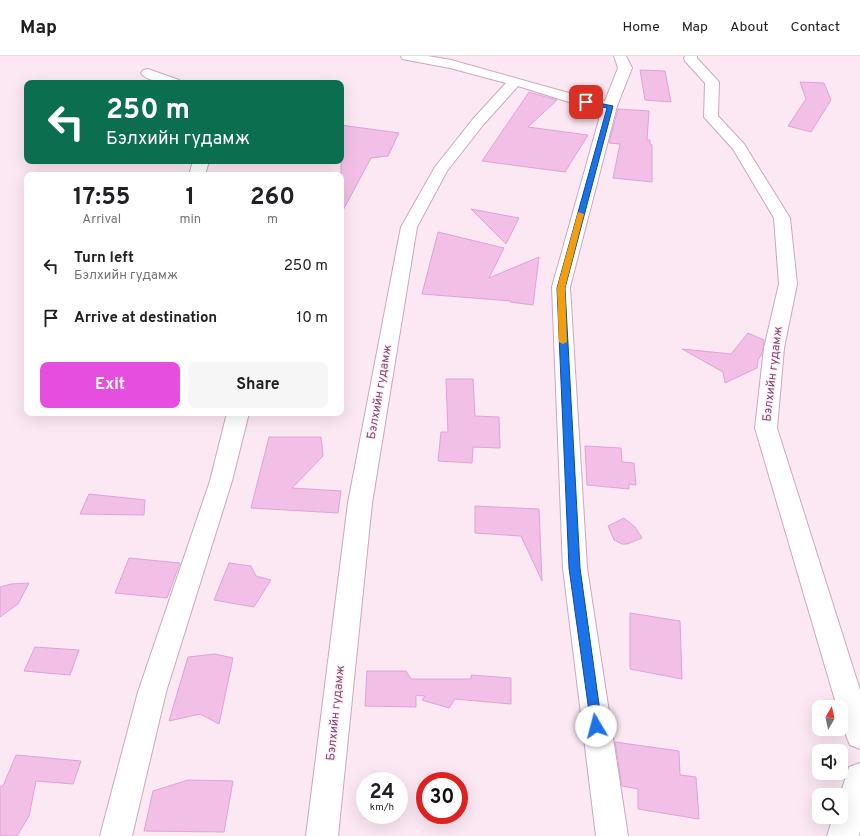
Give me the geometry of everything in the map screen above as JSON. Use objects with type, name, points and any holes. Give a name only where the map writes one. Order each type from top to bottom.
[{"type":"street","points":[[407,56],[451,64],[574,99],[610,106]]},
{"type":"street","points":[[612,836],[574,568],[561,288],[610,106],[626,68],[620,56]]},
{"type":"street","name":"Бэлхийн гудамж","points":[[691,56],[690,58],[712,82],[711,117],[739,147],[782,218],[788,284],[774,348],[766,428],[860,735]]},
{"type":"street","points":[[148,73],[166,80]]},
{"type":"street","name":"Бэлхийн гудамж","points":[[322,836],[360,503],[409,227],[440,170],[478,122],[515,81]]},
{"type":"street","points":[[116,836],[152,692],[221,481],[237,416]]},
{"type":"street","points":[[843,836],[860,778]]},
{"type":"building","points":[[640,70],[665,71],[671,102],[645,100]]},
{"type":"building","points":[[800,82],[824,83],[831,100],[811,132],[788,126],[806,99]]},
{"type":"building","points":[[529,92],[557,100],[528,127],[588,135],[565,172],[482,161]]},
{"type":"building","points":[[618,109],[649,111],[647,140],[650,140],[650,144],[652,145],[652,182],[613,178],[620,144],[609,143]]},
{"type":"building","points":[[344,125],[399,133],[388,156],[371,158],[344,208],[344,172],[341,172],[341,164],[344,164]]},
{"type":"building","points":[[471,209],[519,218],[506,244]]},
{"type":"building","points":[[438,232],[504,248],[489,278],[539,257],[533,305],[510,302],[511,301],[422,294]]},
{"type":"building","points":[[748,333],[764,340],[762,354],[758,360],[757,368],[725,383],[723,372],[682,349],[731,354]]},
{"type":"building","points":[[446,379],[473,379],[475,416],[499,417],[500,448],[473,447],[472,463],[438,461],[441,432],[448,432]]},
{"type":"building","points":[[269,437],[321,437],[323,456],[292,488],[341,491],[338,513],[251,508]]},
{"type":"building","points":[[585,446],[621,448],[622,462],[634,463],[636,485],[629,484],[629,489],[587,485]]},
{"type":"building","points":[[89,494],[145,500],[144,515],[80,514]]},
{"type":"building","points":[[475,506],[539,509],[542,581],[521,536],[475,533]]},
{"type":"building","points":[[624,518],[635,527],[642,538],[627,544],[622,544],[614,540],[608,526]]},
{"type":"building","points":[[129,558],[180,563],[167,598],[115,593]]},
{"type":"building","points":[[229,563],[251,566],[256,576],[271,580],[254,607],[214,600]]},
{"type":"building","points":[[29,583],[18,604],[0,617],[0,587],[11,584]]},
{"type":"building","points":[[630,613],[680,621],[682,679],[630,669]]},
{"type":"building","points":[[35,647],[79,650],[70,675],[24,671]]},
{"type":"building","points":[[215,654],[233,658],[219,724],[200,714],[169,721],[188,657]]},
{"type":"building","points":[[367,671],[406,671],[411,679],[471,679],[471,675],[511,678],[511,704],[455,699],[449,708],[422,700],[425,696],[416,695],[416,707],[365,706]]},
{"type":"building","points":[[615,742],[679,751],[680,775],[696,777],[699,819],[638,809],[638,789],[622,786]]},
{"type":"building","points":[[16,755],[81,761],[73,784],[36,781],[29,816],[17,836],[0,836],[0,787],[3,786]]},
{"type":"building","points":[[188,780],[233,781],[224,832],[144,831],[153,791]]},
{"type":"slow traffic","points":[[563,342],[561,288],[580,214]]},
{"type":"route","points":[[586,102],[610,106],[561,288],[574,568],[596,726]]}]
